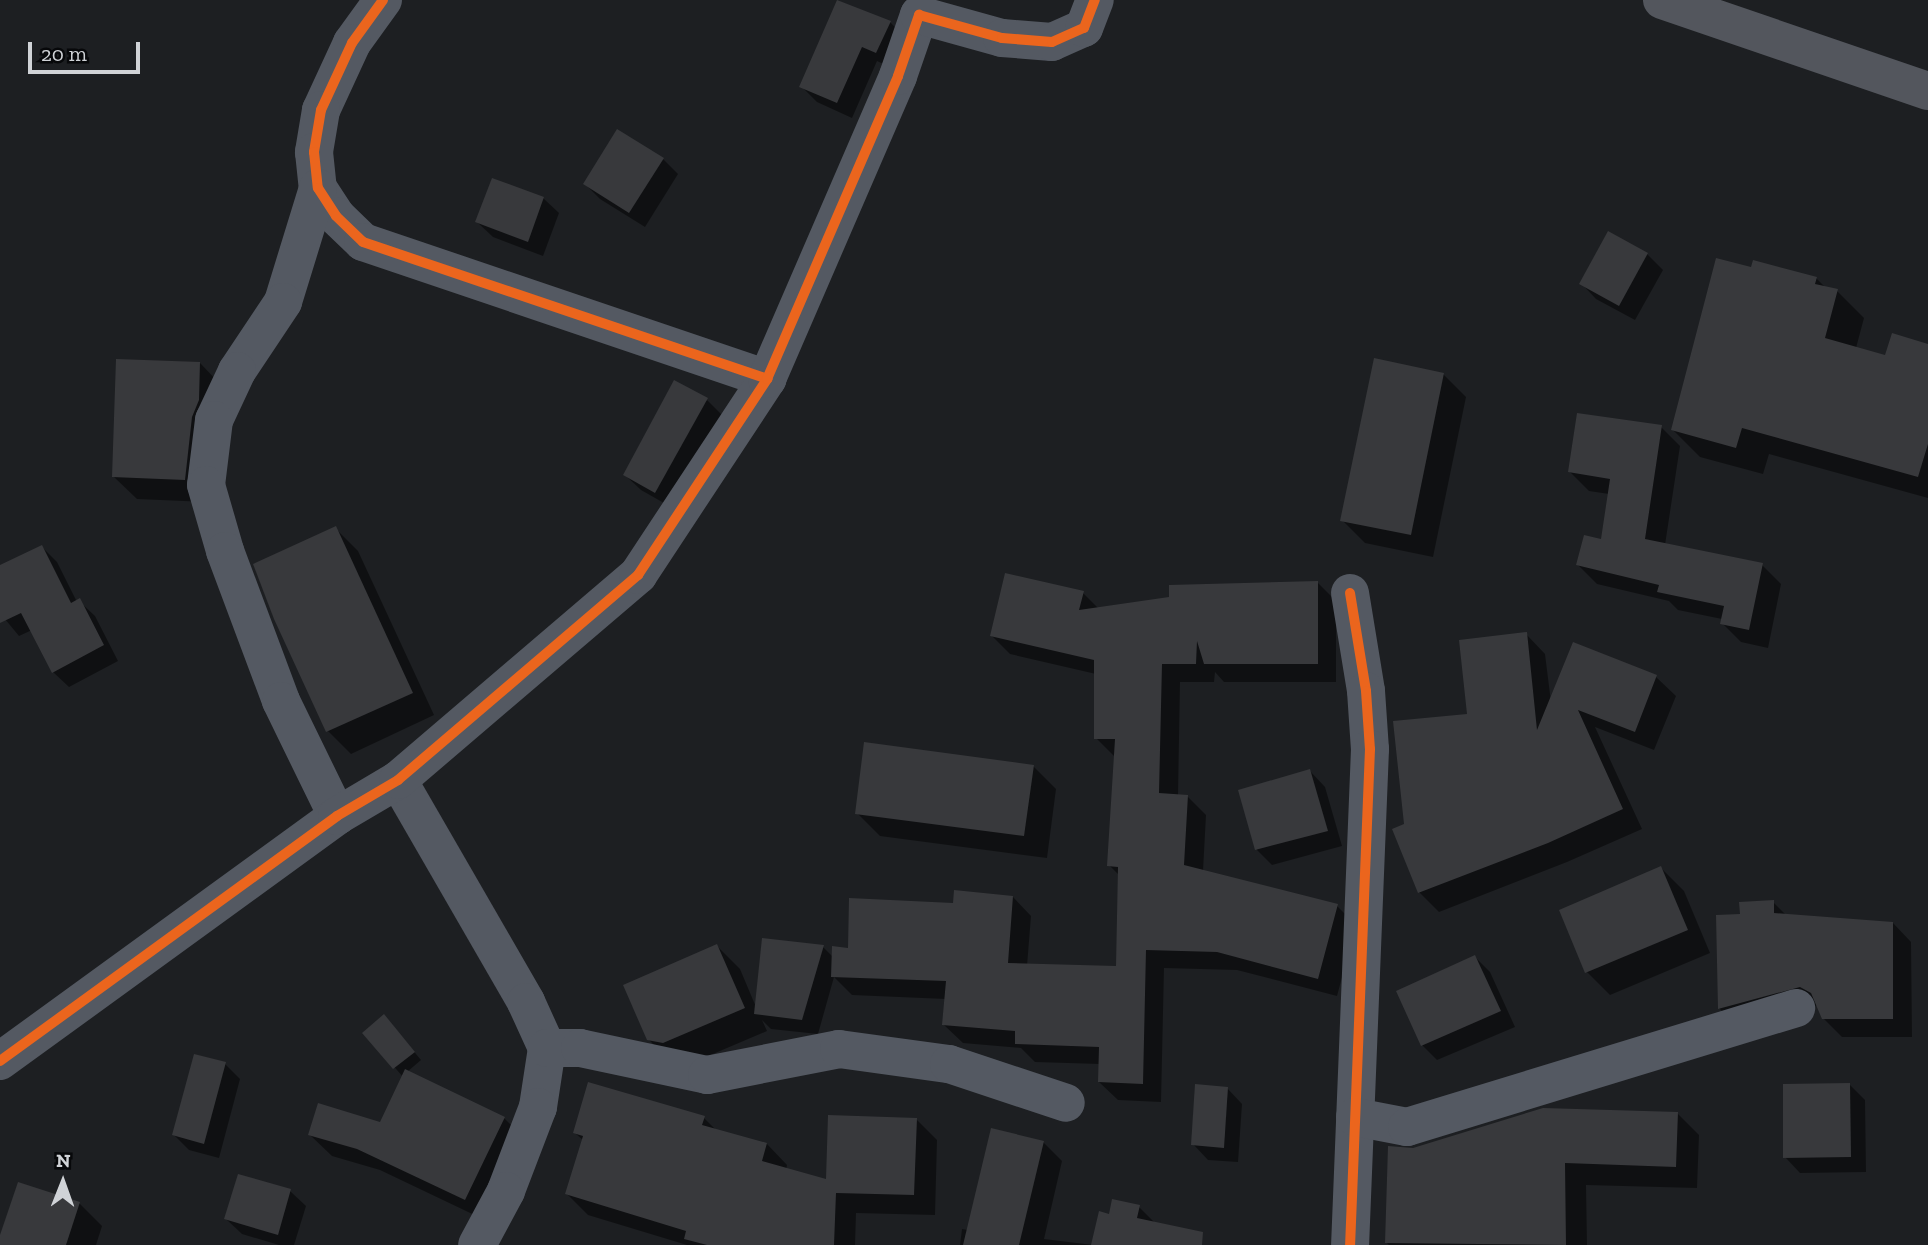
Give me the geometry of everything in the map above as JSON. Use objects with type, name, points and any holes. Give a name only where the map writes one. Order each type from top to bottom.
[{"type":"highway","points":[[1662,0],[1928,91]]},
{"type":"street","points":[[337,816],[281,701],[225,551],[206,485],[214,421],[237,371],[283,302],[318,188],[314,152],[321,110],[352,43],[383,0]]},
{"type":"street","points":[[0,1061],[337,816],[398,780],[638,575],[767,379],[898,76],[919,15],[1002,38],[1052,42],[1084,28],[1094,0]]},
{"type":"street","points":[[318,188],[336,216],[363,242],[767,379]]},
{"type":"street","points":[[1350,593],[1366,691],[1370,749],[1350,1245]]},
{"type":"street","points":[[398,780],[526,1002],[547,1048],[537,1107],[506,1191],[477,1245]]},
{"type":"street","points":[[1355,1116],[1407,1127],[1796,1007]]},
{"type":"street","points":[[547,1048],[580,1048],[707,1075],[839,1049],[949,1064],[1066,1103]]},
{"type":"building","points":[[837,0],[891,21],[876,53],[862,47],[837,103],[799,87]]},
{"type":"building","points":[[617,129],[664,158],[629,213],[583,184]]},
{"type":"building","points":[[492,178],[544,197],[528,242],[475,222]]},
{"type":"building","points":[[1608,231],[1648,253],[1619,306],[1579,284]]},
{"type":"building","points":[[1716,258],[1751,267],[1753,260],[1817,277],[1815,284],[1838,289],[1825,338],[1885,355],[1892,333],[1928,344],[1928,444],[1918,477],[1742,428],[1736,448],[1671,430]]},
{"type":"building","points":[[1374,358],[1444,373],[1411,535],[1340,521]]},
{"type":"building","points":[[116,359],[200,362],[199,400],[192,417],[185,480],[112,477]]},
{"type":"building","points":[[674,380],[708,398],[655,493],[623,475]]},
{"type":"building","points":[[1577,413],[1662,425],[1645,539],[1763,563],[1749,630],[1720,624],[1724,606],[1657,592],[1659,585],[1576,565],[1584,535],[1601,539],[1610,479],[1568,472]]},
{"type":"building","points":[[336,526],[413,693],[326,732],[274,619],[253,564]]},
{"type":"building","points":[[42,545],[71,603],[80,598],[104,645],[52,673],[21,613],[0,623],[0,565]]},
{"type":"building","points":[[1005,573],[1084,591],[1079,610],[1169,597],[1169,585],[1318,581],[1318,664],[1204,664],[1197,641],[1196,664],[1162,664],[1159,793],[1188,795],[1184,865],[1338,904],[1318,979],[1217,952],[1146,950],[1143,1084],[1098,1082],[1099,1047],[1015,1044],[1015,1031],[942,1025],[946,981],[831,977],[832,946],[848,948],[849,898],[953,903],[954,890],[1013,896],[1008,963],[1116,966],[1118,867],[1107,866],[1115,739],[1094,739],[1094,660],[990,636]]},
{"type":"building","points":[[1527,632],[1537,730],[1573,642],[1657,675],[1635,732],[1578,710],[1623,809],[1548,843],[1418,893],[1392,829],[1404,824],[1393,721],[1467,714],[1459,640]]},
{"type":"building","points":[[864,742],[1034,765],[1024,836],[855,814]]},
{"type":"building","points":[[1310,769],[1328,831],[1255,850],[1238,790]]},
{"type":"building","points":[[1661,866],[1688,930],[1585,973],[1559,910]]},
{"type":"building","points":[[1774,900],[1774,913],[1893,922],[1893,1019],[1822,1019],[1811,993],[1800,987],[1718,1009],[1716,915],[1740,914],[1739,902]]},
{"type":"building","points":[[762,938],[824,945],[802,1020],[754,1014]]},
{"type":"building","points":[[717,944],[745,1008],[663,1043],[647,1040],[623,985]]},
{"type":"building","points":[[1475,955],[1501,1011],[1421,1046],[1396,991]]},
{"type":"building","points":[[384,1014],[415,1052],[393,1069],[362,1033]]},
{"type":"building","points":[[194,1054],[226,1062],[204,1144],[172,1135]]},
{"type":"building","points":[[405,1069],[505,1117],[465,1200],[357,1149],[308,1135],[318,1103],[380,1122]]},
{"type":"building","points":[[588,1082],[705,1116],[702,1125],[767,1143],[762,1161],[826,1179],[828,1115],[917,1118],[914,1195],[836,1193],[834,1245],[707,1245],[684,1239],[686,1231],[565,1194],[583,1136],[573,1133]]},
{"type":"building","points":[[1850,1083],[1851,1157],[1783,1158],[1783,1084]]},
{"type":"building","points":[[1195,1084],[1228,1087],[1224,1148],[1191,1145]]},
{"type":"building","points":[[1543,1108],[1678,1112],[1676,1167],[1565,1163],[1566,1245],[1385,1243],[1388,1146],[1413,1148]]},
{"type":"building","points":[[991,1128],[1044,1141],[1019,1245],[963,1245]]},
{"type":"building","points":[[238,1174],[291,1189],[278,1235],[224,1219]]},
{"type":"building","points":[[18,1182],[80,1202],[66,1245],[0,1245],[0,1235]]},
{"type":"building","points":[[1112,1199],[1140,1205],[1137,1218],[1203,1232],[1202,1245],[1091,1245],[1099,1211],[1109,1214]]},
{"type":"cycle path","points":[[383,0],[352,43],[321,110],[314,152],[318,188],[336,216],[363,242],[767,379]]},
{"type":"cycle path","points":[[0,1061],[337,816],[398,780],[638,575],[767,379],[898,76],[919,15],[1002,38],[1052,42],[1084,28],[1095,0]]},
{"type":"cycle path","points":[[1350,593],[1366,691],[1370,749],[1350,1245]]}]
